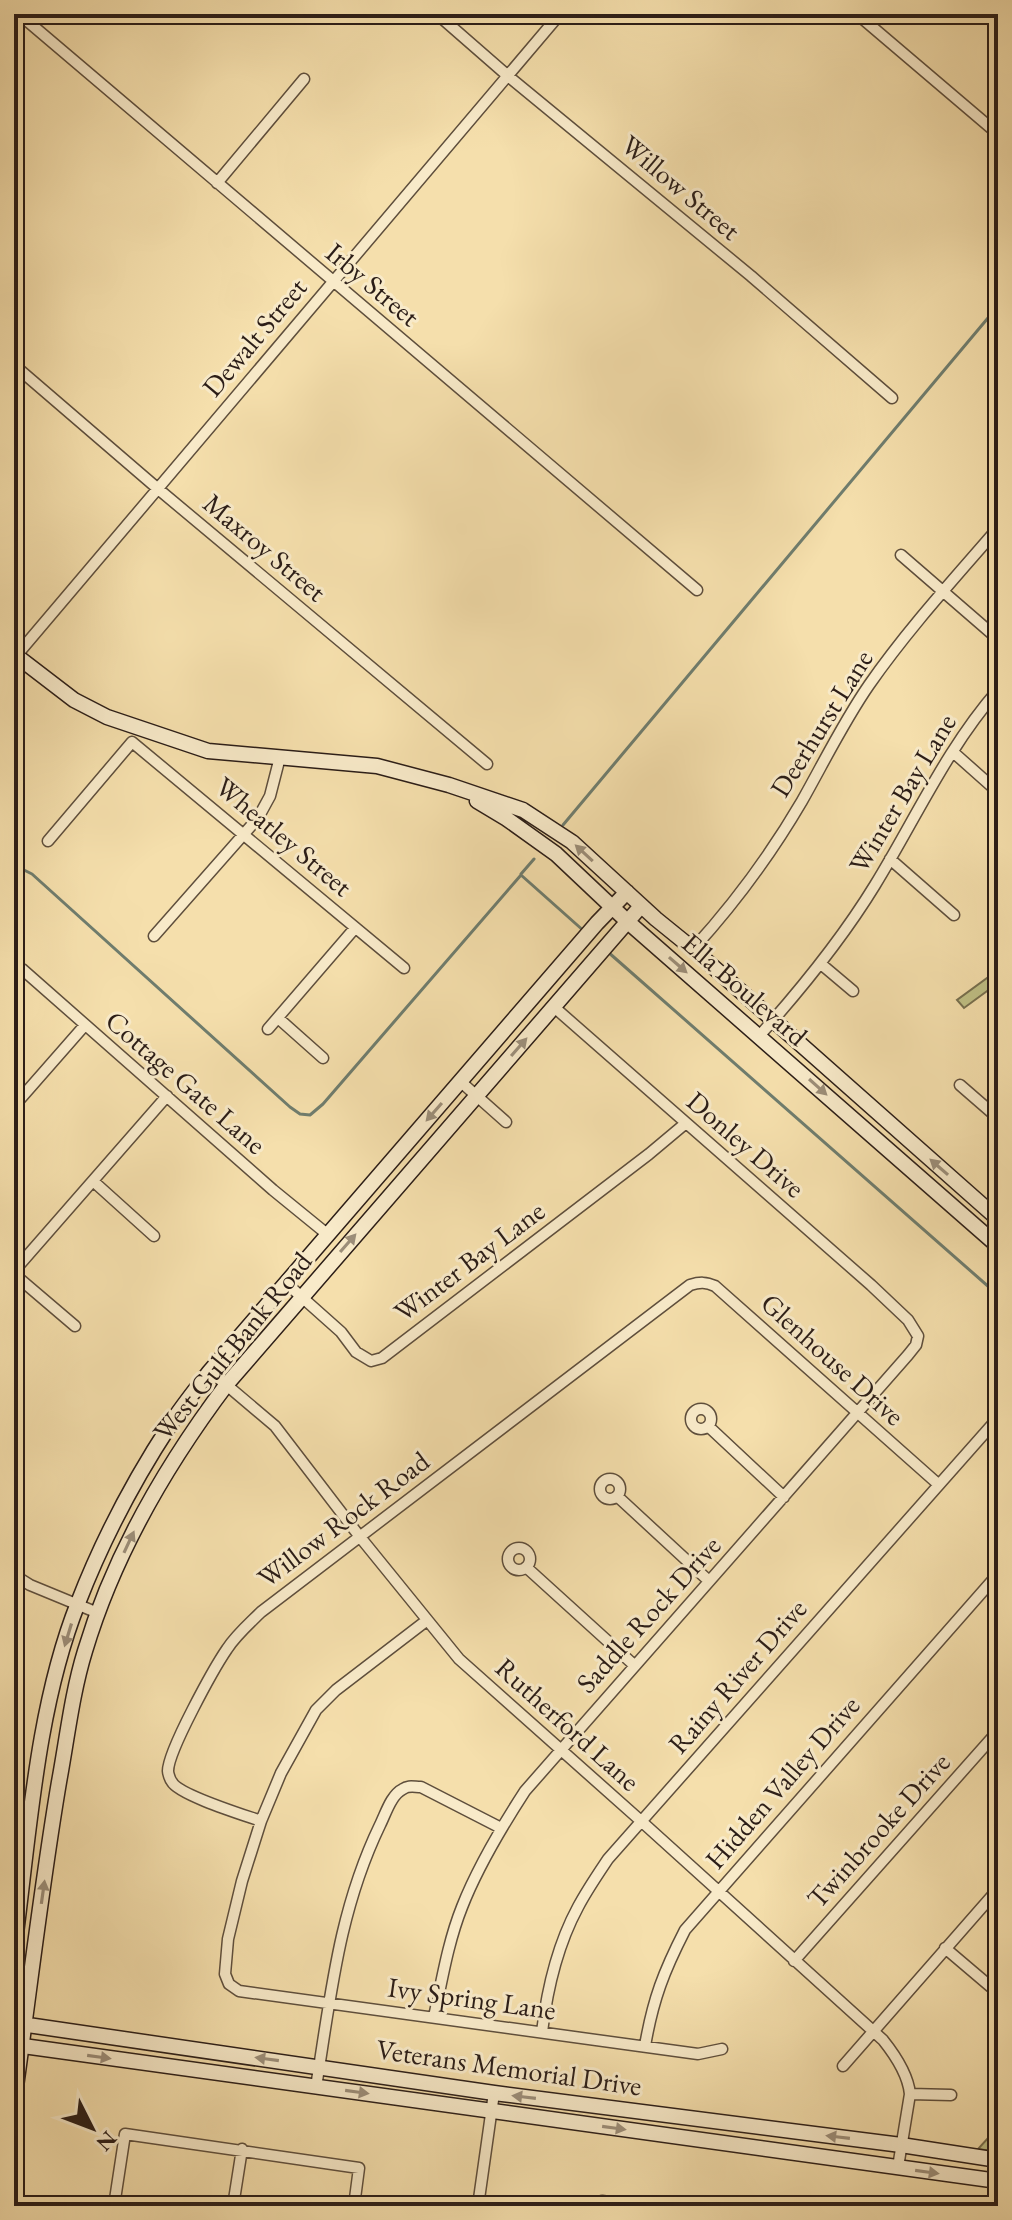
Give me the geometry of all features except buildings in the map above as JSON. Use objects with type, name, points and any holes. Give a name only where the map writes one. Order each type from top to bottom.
[{"type":"main road","name":"Ella Boulevard","points":[[15,655],[74,700],[107,717],[208,751],[377,766],[449,785],[523,810],[572,842],[998,1219]]},
{"type":"main road","name":"Ella Boulevard","points":[[449,785],[507,819],[556,854],[628,922],[998,1246]]},
{"type":"main road","name":"West Gulf Bank Road","points":[[14,1949],[33,1806],[58,1666],[77,1604],[140,1474],[170,1424],[210,1371],[627,892]]},
{"type":"main road","name":"West Gulf Bank Road","points":[[14,2101],[19,2024],[79,1675],[98,1613],[129,1540],[159,1483],[227,1384],[641,906]]},
{"type":"main road","points":[[140,1474],[159,1483]]},
{"type":"main road","points":[[33,1806],[55,1810]]},
{"type":"main road","name":"Veterans Memorial Drive","points":[[19,2024],[494,2093],[998,2160]]},
{"type":"main road","name":"Veterans Memorial Drive","points":[[18,2046],[998,2181]]},
{"type":"main road","points":[[176,2067],[180,2047]]},
{"type":"main road","points":[[697,2140],[699,2119]]},
{"type":"street","name":"Irby Street","points":[[19,14],[697,590]]},
{"type":"street","name":"Willow Street","points":[[437,14],[892,398]]},
{"type":"street","name":"Dewalt Street","points":[[15,655],[560,14]]},
{"type":"street","points":[[857,14],[998,134]]},
{"type":"street","points":[[217,183],[304,79]]},
{"type":"street","name":"Maxroy Street","points":[[14,365],[487,764]]},
{"type":"street","name":"Deerhurst Lane","points":[[693,949],[763,862],[869,685],[943,591],[998,528]]},
{"type":"street","points":[[901,555],[998,639]]},
{"type":"street","name":"Winter Bay Lane","points":[[760,1035],[821,964],[873,889],[953,752],[998,690]]},
{"type":"street","name":"Wheatley Street","points":[[48,841],[132,742],[404,968]]},
{"type":"street","points":[[953,752],[998,792]]},
{"type":"street","points":[[154,936],[258,818],[270,796],[280,757]]},
{"type":"street","points":[[890,859],[954,915]]},
{"type":"street","points":[[268,1029],[355,928]]},
{"type":"street","points":[[821,964],[853,991]]},
{"type":"street","name":"Cottage Gate Lane","points":[[14,965],[327,1234]]},
{"type":"street","name":"Donley Drive","points":[[554,1007],[905,1317]]},
{"type":"street","points":[[278,1018],[323,1058]]},
{"type":"street","points":[[14,1106],[85,1025]]},
{"type":"street","points":[[461,1082],[506,1122]]},
{"type":"street","points":[[960,1085],[998,1118]]},
{"type":"street","points":[[75,1326],[14,1272],[167,1096]]},
{"type":"street","name":"Winter Bay Lane","points":[[286,1283],[341,1332],[356,1352],[371,1361],[382,1358],[686,1123]]},
{"type":"street","points":[[93,1181],[154,1236]]},
{"type":"street","name":"Glenhouse Drive","points":[[691,1285],[707,1282],[715,1286],[938,1484]]},
{"type":"street","name":"Willow Rock Road","points":[[261,1821],[176,1788],[168,1772],[170,1760],[191,1713],[228,1647],[261,1612],[691,1285]]},
{"type":"street","name":"Saddle Rock Drive","points":[[434,2017],[449,1946],[461,1909],[501,1828],[525,1791],[916,1345],[918,1336],[905,1317]]},
{"type":"street","name":"Rutherford Lane","points":[[210,1371],[275,1426],[459,1659],[872,2031],[893,2053],[909,2084],[910,2094]]},
{"type":"street","name":"Rainy River Drive","points":[[542,2032],[554,1969],[577,1909],[608,1859],[996,1419]]},
{"type":"street","points":[[708,1426],[784,1497]]},
{"type":"street","points":[[617,1496],[709,1581]]},
{"type":"street","points":[[526,1567],[634,1665]]},
{"type":"street","name":"Hidden Valley Drive","points":[[645,2046],[650,2015],[663,1973],[685,1930],[998,1574]]},
{"type":"street","points":[[14,1575],[30,1585],[98,1613]]},
{"type":"street","points":[[261,1821],[281,1773],[316,1710],[336,1690],[426,1621]]},
{"type":"street","name":"Twinbrooke Drive","points":[[794,1961],[998,1731]]},
{"type":"street","points":[[316,2087],[335,1960],[358,1874],[393,1798],[401,1789],[421,1787],[501,1828]]},
{"type":"street","name":"Ivy Spring Lane","points":[[261,1821],[228,1939],[225,1973],[229,1984],[239,1991],[698,2054],[722,2049]]},
{"type":"street","points":[[843,2066],[998,1889]]},
{"type":"street","points":[[945,1948],[998,1993]]},
{"type":"street","points":[[478,2206],[494,2093]]},
{"type":"street","points":[[898,2167],[910,2094],[951,2095]]},
{"type":"street","points":[[114,2206],[125,2134],[359,2168],[354,2206]]},
{"type":"street","points":[[233,2206],[242,2149]]},
{"type":"street","points":[[601,2203],[639,2206]]},
{"type":"green space","points":[[998,970],[998,983],[964,1008],[957,1000]]},
{"type":"green space","points":[[998,2127],[998,2152],[978,2149]]},
{"type":"waterway","points":[[563,825],[998,306]]},
{"type":"waterway","points":[[521,874],[534,859]]},
{"type":"waterway","points":[[14,865],[32,874],[300,1114],[310,1115],[323,1104],[521,875],[585,932]]},
{"type":"waterway","points":[[608,952],[998,1295]]}]
